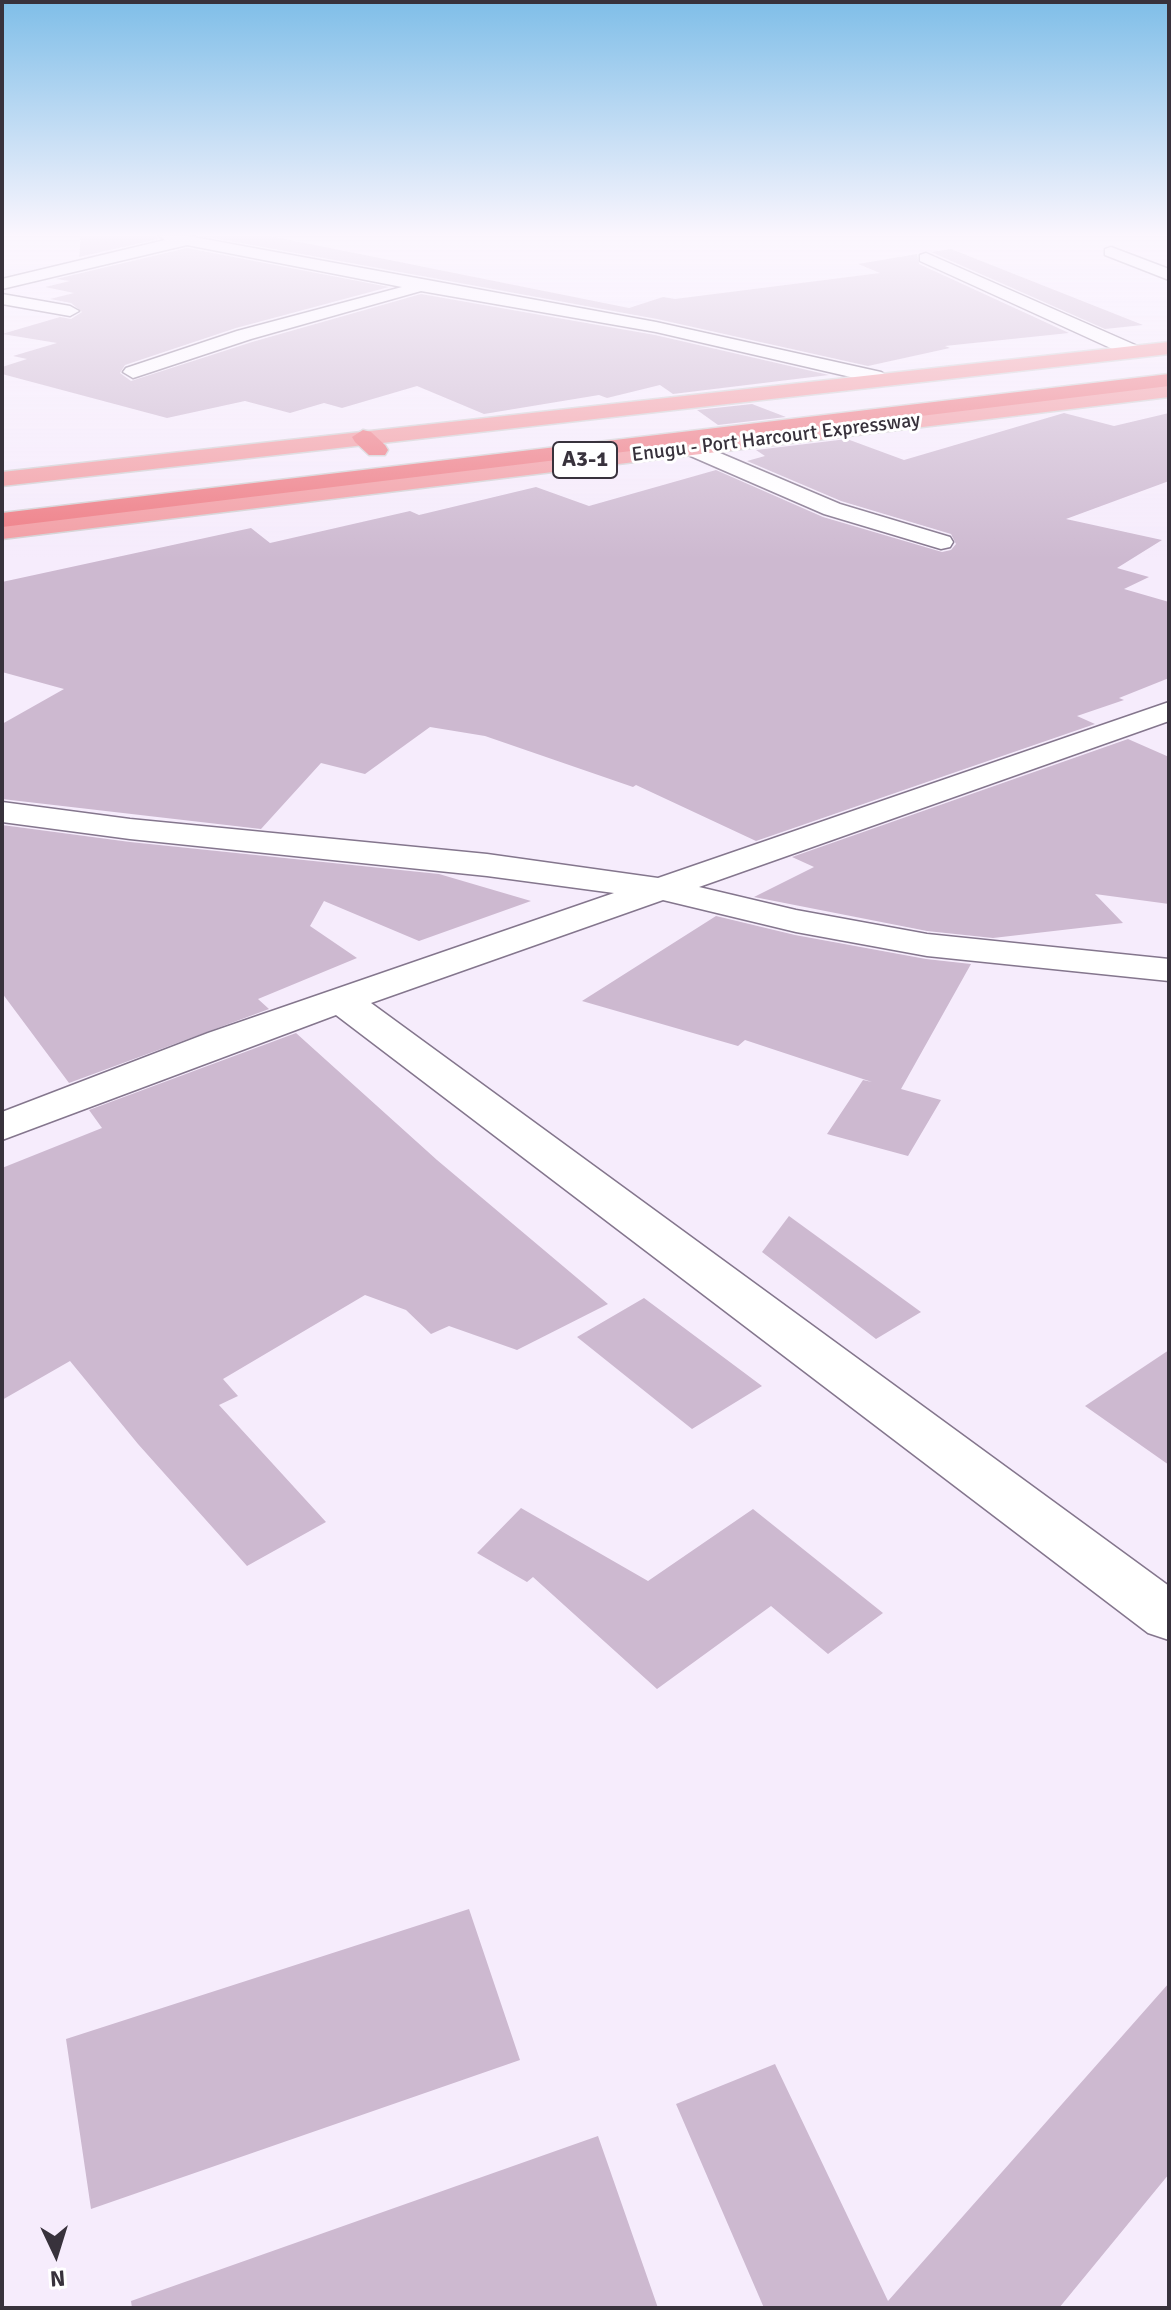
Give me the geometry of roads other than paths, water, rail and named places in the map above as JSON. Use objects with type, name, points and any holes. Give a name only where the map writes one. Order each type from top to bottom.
[{"type":"highway","name":"Enugu - Port Harcourt Expressway","points":[[3,483],[1169,360]]},
{"type":"highway","name":"Enugu - Port Harcourt Expressway","points":[[2,520],[1169,380]]},
{"type":"main road","name":"Enugu - Port Harcourt Expressway","points":[[370,444],[881,378],[1169,348]]},
{"type":"main road","name":"Enugu - Port Harcourt Expressway","points":[[2,532],[1169,391]]},
{"type":"street","points":[[133,372],[218,344]]},
{"type":"street","points":[[730,344],[881,378]]},
{"type":"street","points":[[1117,344],[1135,352]]},
{"type":"street","points":[[694,449],[832,509],[941,542]]},
{"type":"street","points":[[2,1127],[341,1000],[1169,711]]},
{"type":"street","points":[[2,812],[144,830],[487,865],[662,889],[796,921],[927,945],[1169,970]]},
{"type":"street","points":[[341,1000],[1169,1617]]}]
